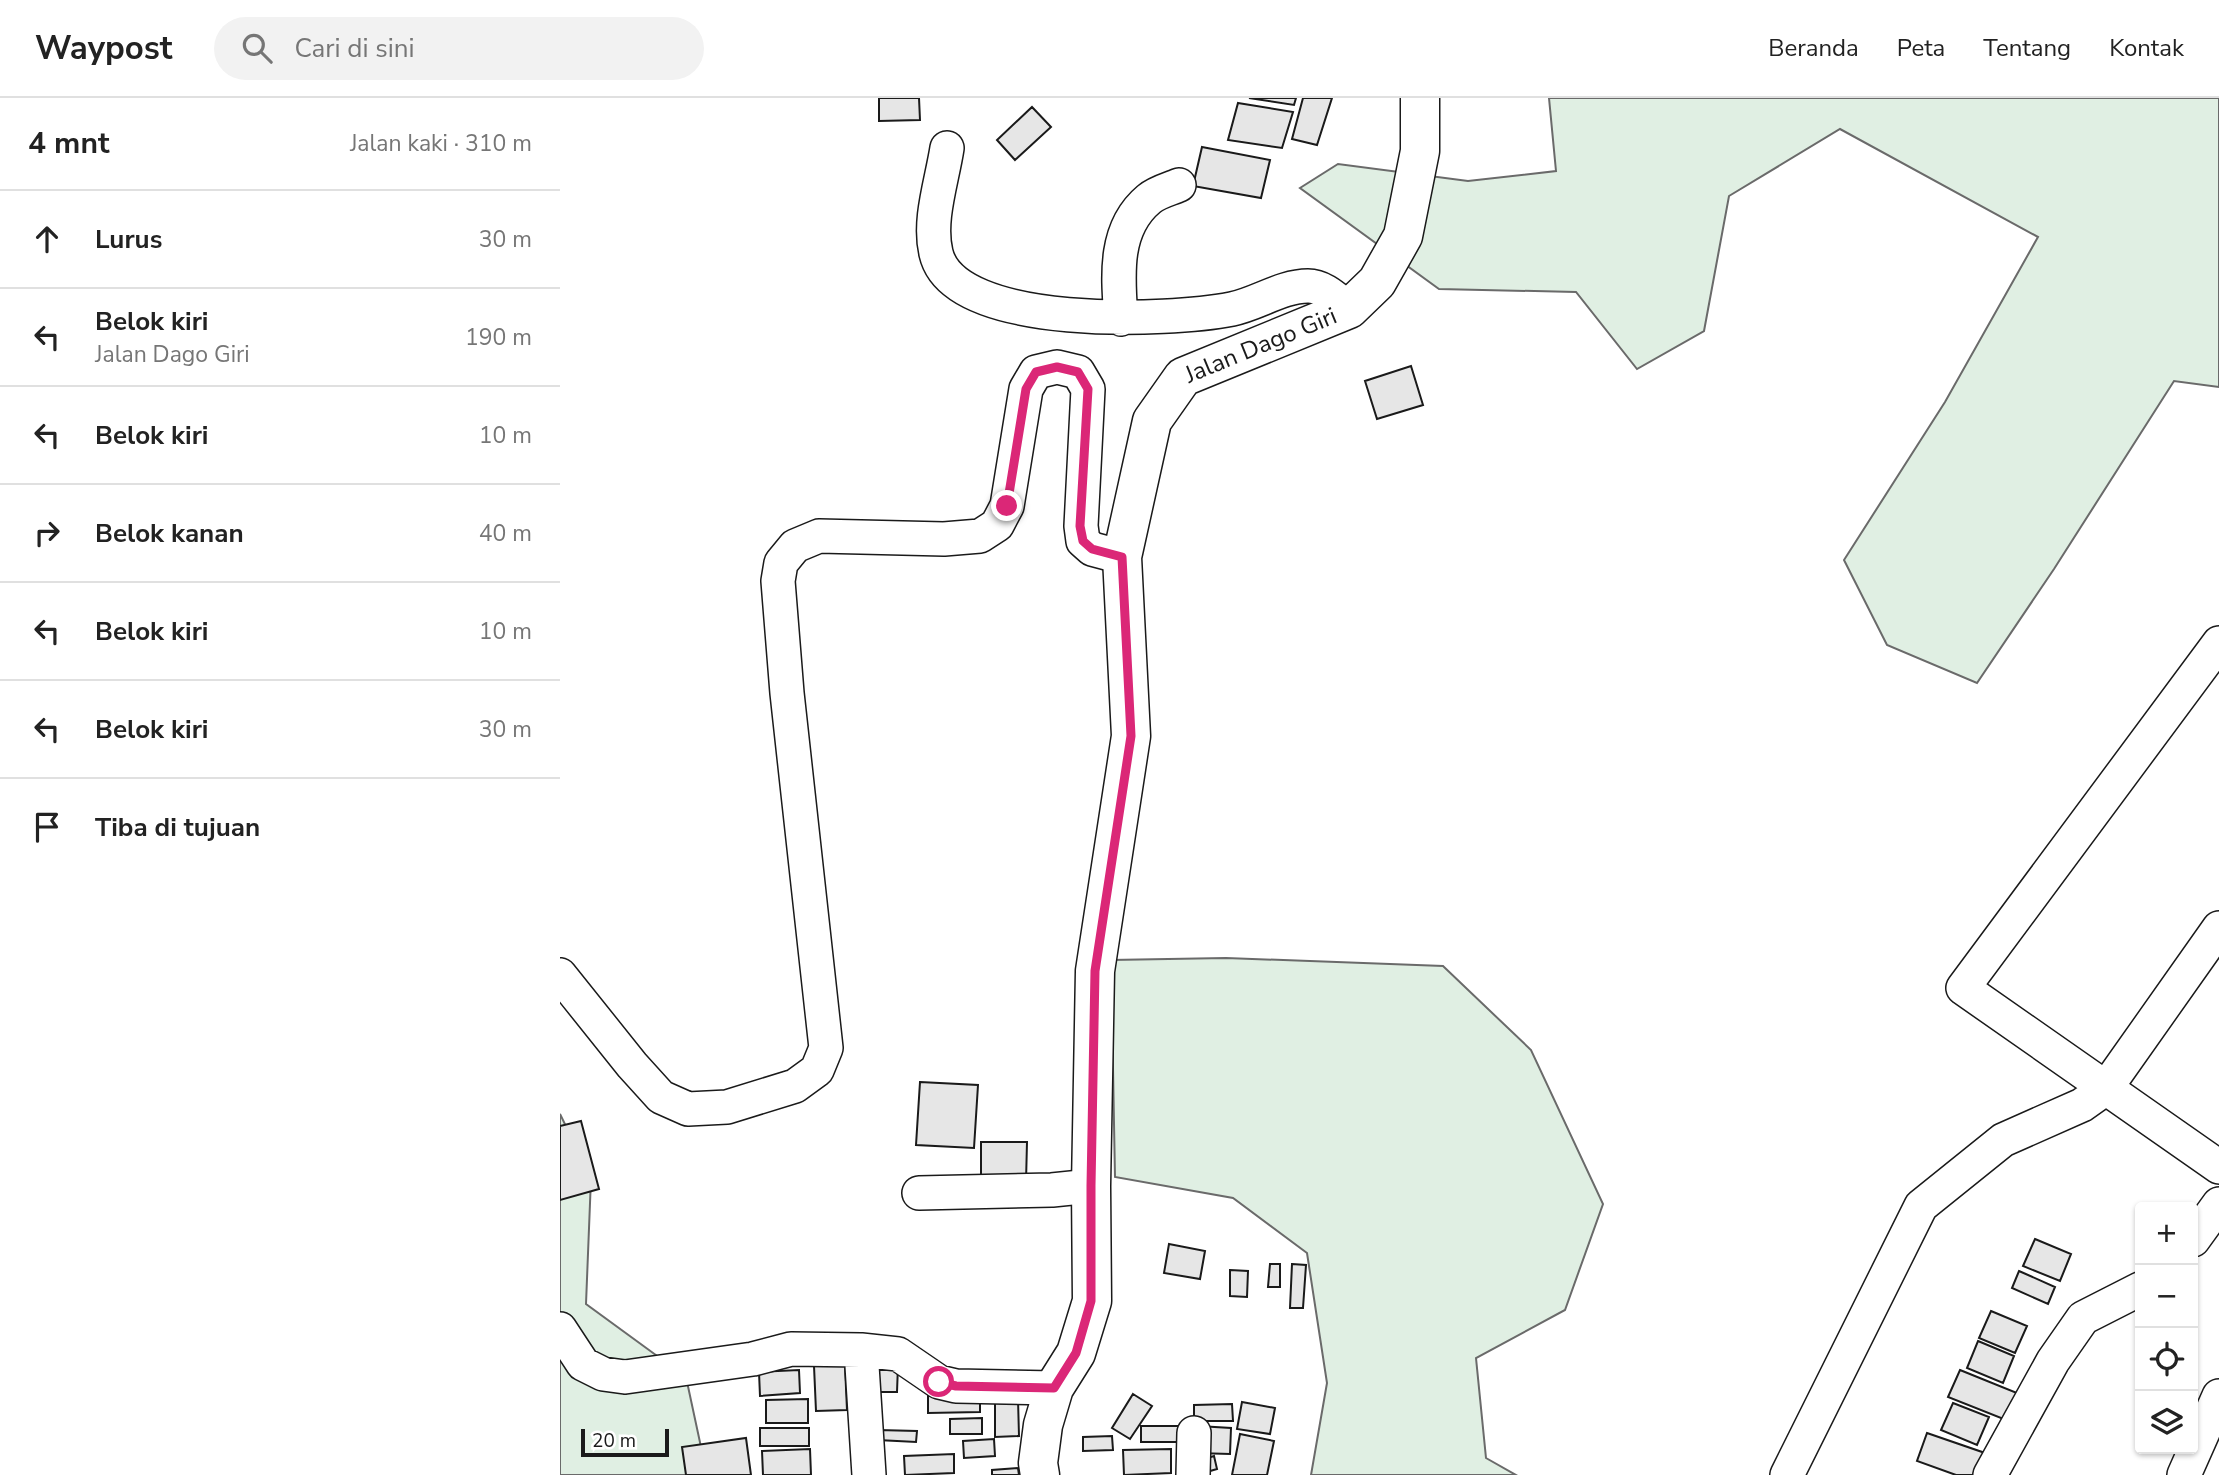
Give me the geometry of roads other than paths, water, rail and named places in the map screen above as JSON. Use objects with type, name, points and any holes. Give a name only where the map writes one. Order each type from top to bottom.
[{"type":"main road","name":"Jalan Dago Giri","points":[[1040,1475],[1038,1463],[1043,1425],[1054,1388],[1076,1353],[1091,1301],[1095,971],[1131,736],[1122,557],[1152,421],[1183,377],[1349,309],[1377,282],[1404,236],[1420,152],[1420,98]]},
{"type":"street","points":[[947,148],[933,229],[936,255],[945,274],[974,292],[1008,305],[1063,315],[1121,318],[1192,315],[1235,308],[1292,288],[1310,285],[1322,289],[1349,309]]},
{"type":"street","points":[[1121,318],[1118,268],[1123,241],[1135,214],[1151,197],[1179,185]]},
{"type":"street","points":[[560,975],[661,1097],[688,1109],[727,1107],[796,1086],[817,1070],[826,1048],[787,693],[778,581],[781,562],[795,546],[819,536],[944,539],[980,536],[997,525],[1007,506],[1026,389],[1036,372],[1057,367],[1078,372],[1088,389],[1080,526],[1083,541],[1092,549],[1122,557]]},
{"type":"street","points":[[2219,643],[1963,988],[2219,1167]]},
{"type":"street","points":[[1787,1475],[1921,1206],[2003,1140],[2082,1105],[2106,1088],[2219,928]]},
{"type":"street","points":[[919,1193],[1052,1190],[1091,1186]]},
{"type":"street","points":[[2198,1233],[2219,1204]]},
{"type":"street","points":[[2198,1250],[2219,1249]]},
{"type":"street","points":[[1990,1475],[2053,1361],[2083,1318],[2135,1292]]},
{"type":"street","points":[[560,1329],[583,1364],[603,1374],[625,1377],[753,1359],[791,1349],[861,1350],[898,1354],[939,1382],[956,1386],[1054,1388]]},
{"type":"street","points":[[861,1350],[869,1475]]},
{"type":"street","points":[[2184,1475],[2219,1396]]},
{"type":"street","points":[[1193,1475],[1194,1433]]}]
